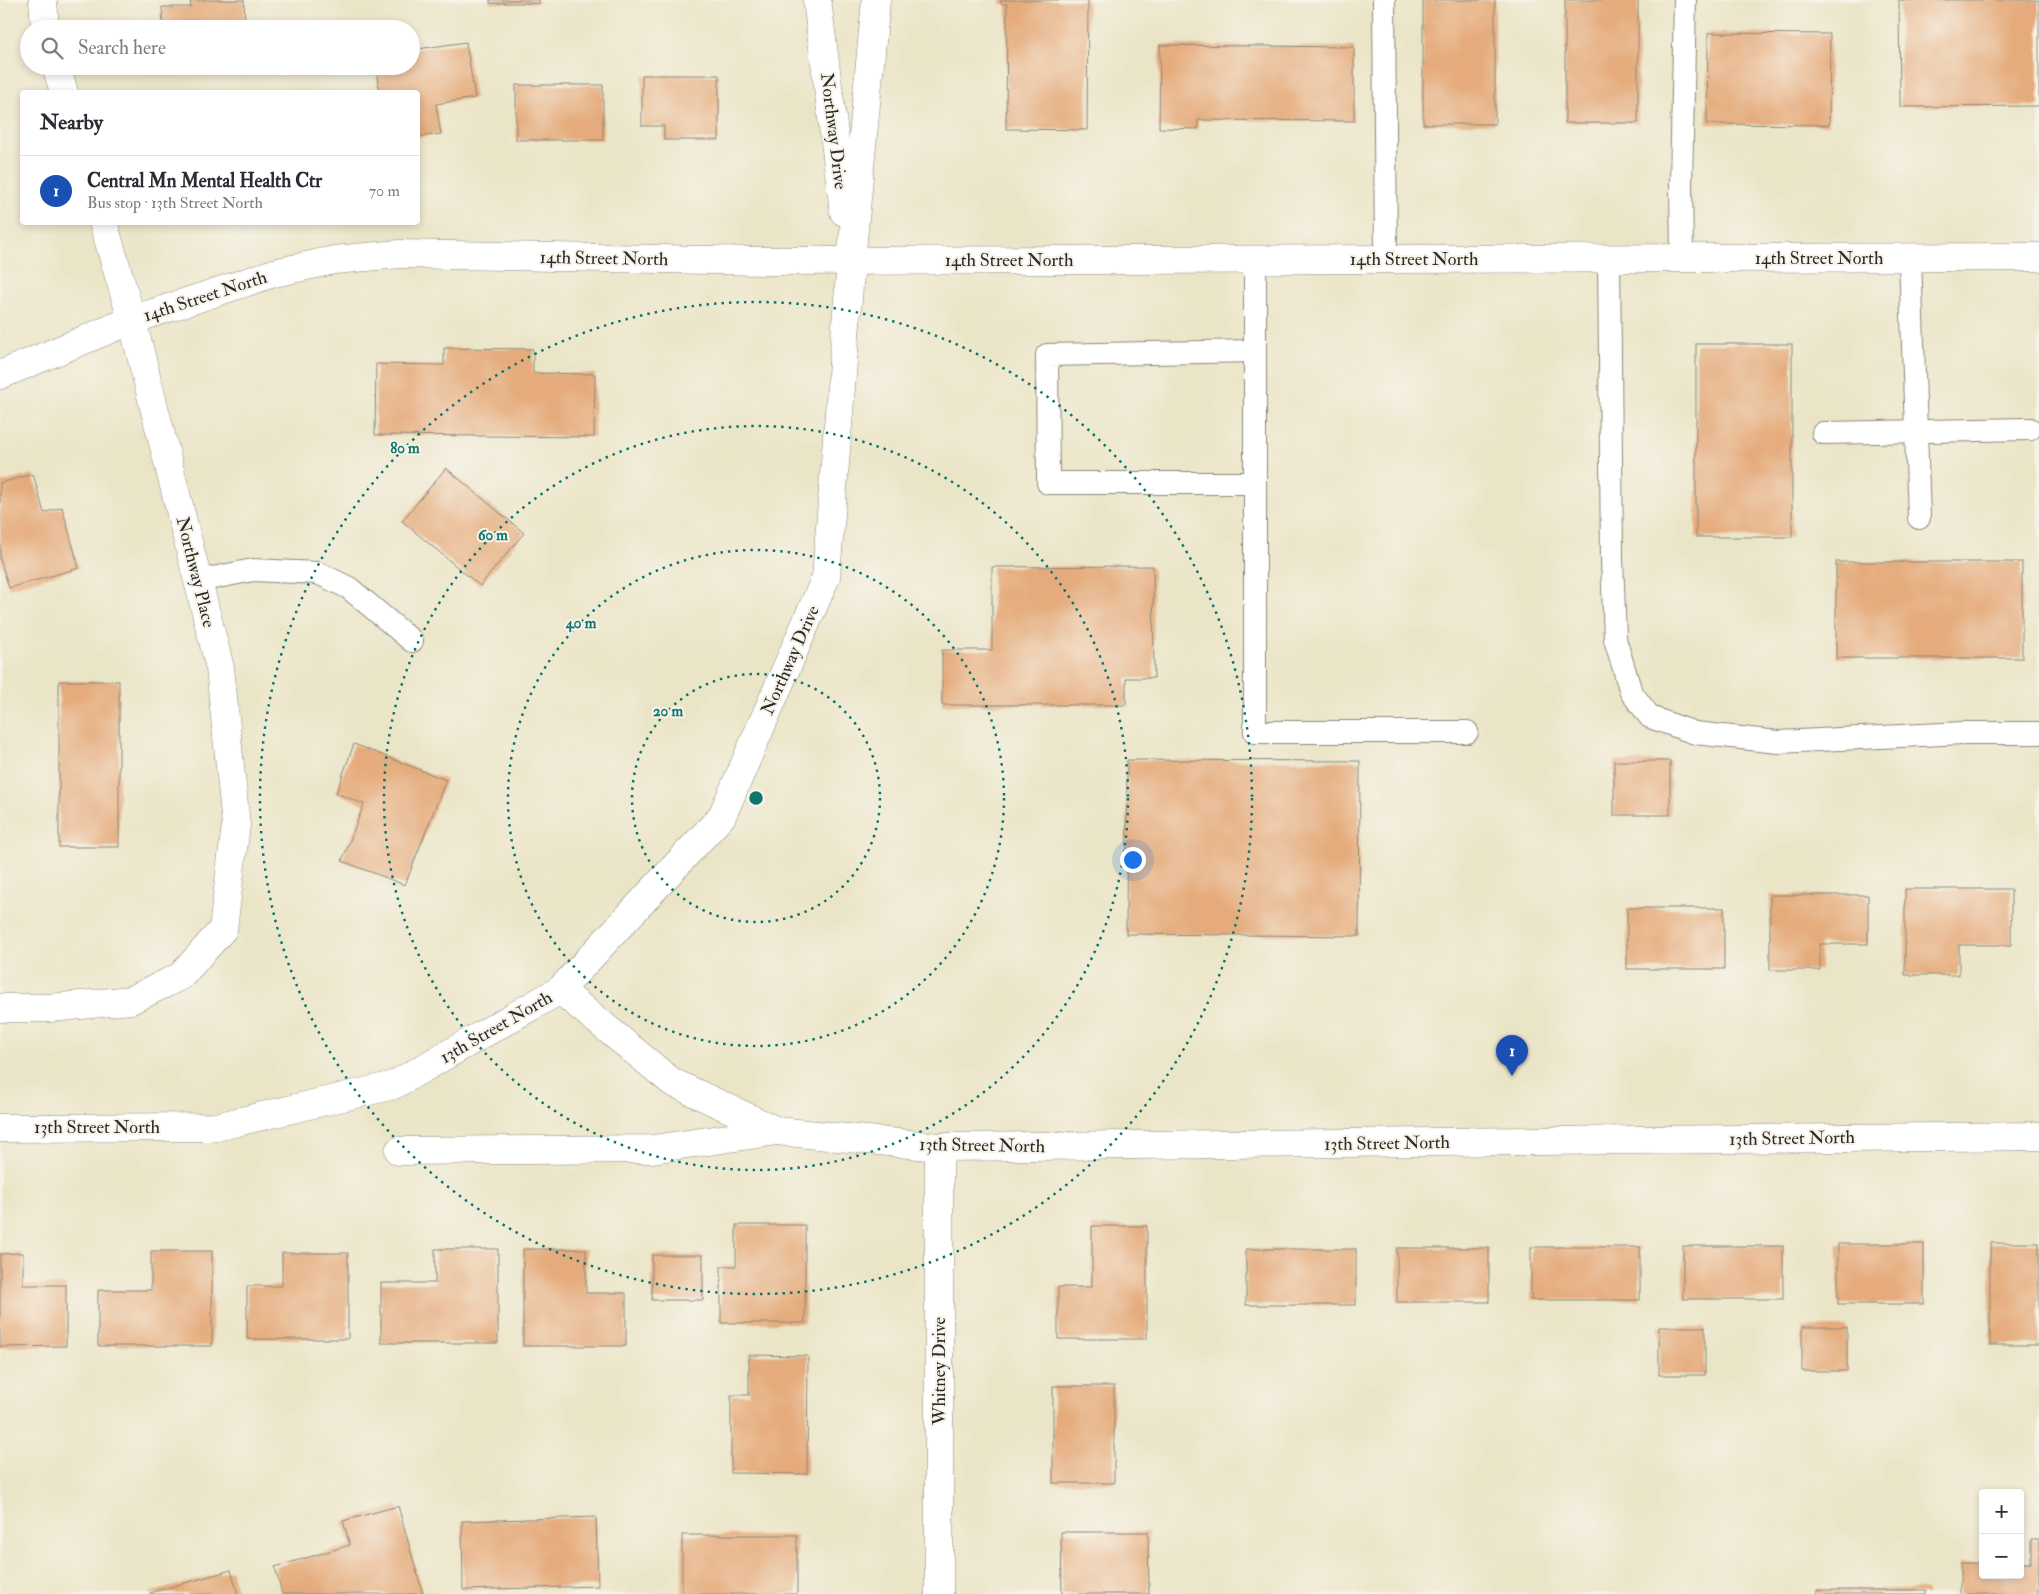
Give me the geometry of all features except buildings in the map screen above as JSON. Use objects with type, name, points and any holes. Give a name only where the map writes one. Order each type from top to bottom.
[{"type":"street","points":[[43,0],[44,20]]},
{"type":"street","name":"Northway Drive","points":[[817,0],[851,261]]},
{"type":"street","name":"Northway Drive","points":[[560,990],[722,816],[826,577],[851,261],[876,0]]},
{"type":"street","points":[[59,75],[63,90]]},
{"type":"street","name":"Northway Place","points":[[0,1008],[51,1008],[132,1000],[181,976],[223,929],[236,825],[220,668],[132,320],[104,225]]},
{"type":"street","name":"14th Street North","points":[[0,375],[132,320],[274,273],[334,260],[399,254],[851,261],[2039,257]]},
{"type":"street","name":"13th Street North","points":[[0,1128],[216,1126],[394,1085],[560,990],[672,1082],[777,1131],[939,1147],[2039,1136]]},
{"type":"street","points":[[399,1151],[653,1149],[777,1131]]},
{"type":"street","name":"Whitney Drive","points":[[939,1147],[939,1594]]},
{"type":"lane","points":[[1384,0],[1386,259]]},
{"type":"lane","points":[[1682,258],[1681,183],[1685,0]]},
{"type":"lane","points":[[1610,258],[1612,559],[1615,639],[1631,692],[1650,717],[1695,733],[1778,742],[1963,733],[2039,733]]},
{"type":"lane","points":[[1910,258],[1919,518]]},
{"type":"lane","points":[[1255,260],[1255,732],[1467,732]]},
{"type":"lane","points":[[1255,351],[1047,355],[1048,483],[1255,483]]},
{"type":"lane","points":[[1823,433],[2030,429]]},
{"type":"lane","points":[[198,582],[254,570],[318,573],[349,588],[412,641]]},
{"type":"place","name":"Central Mn Mental Health Ctr","points":[[1512,1076]]}]
